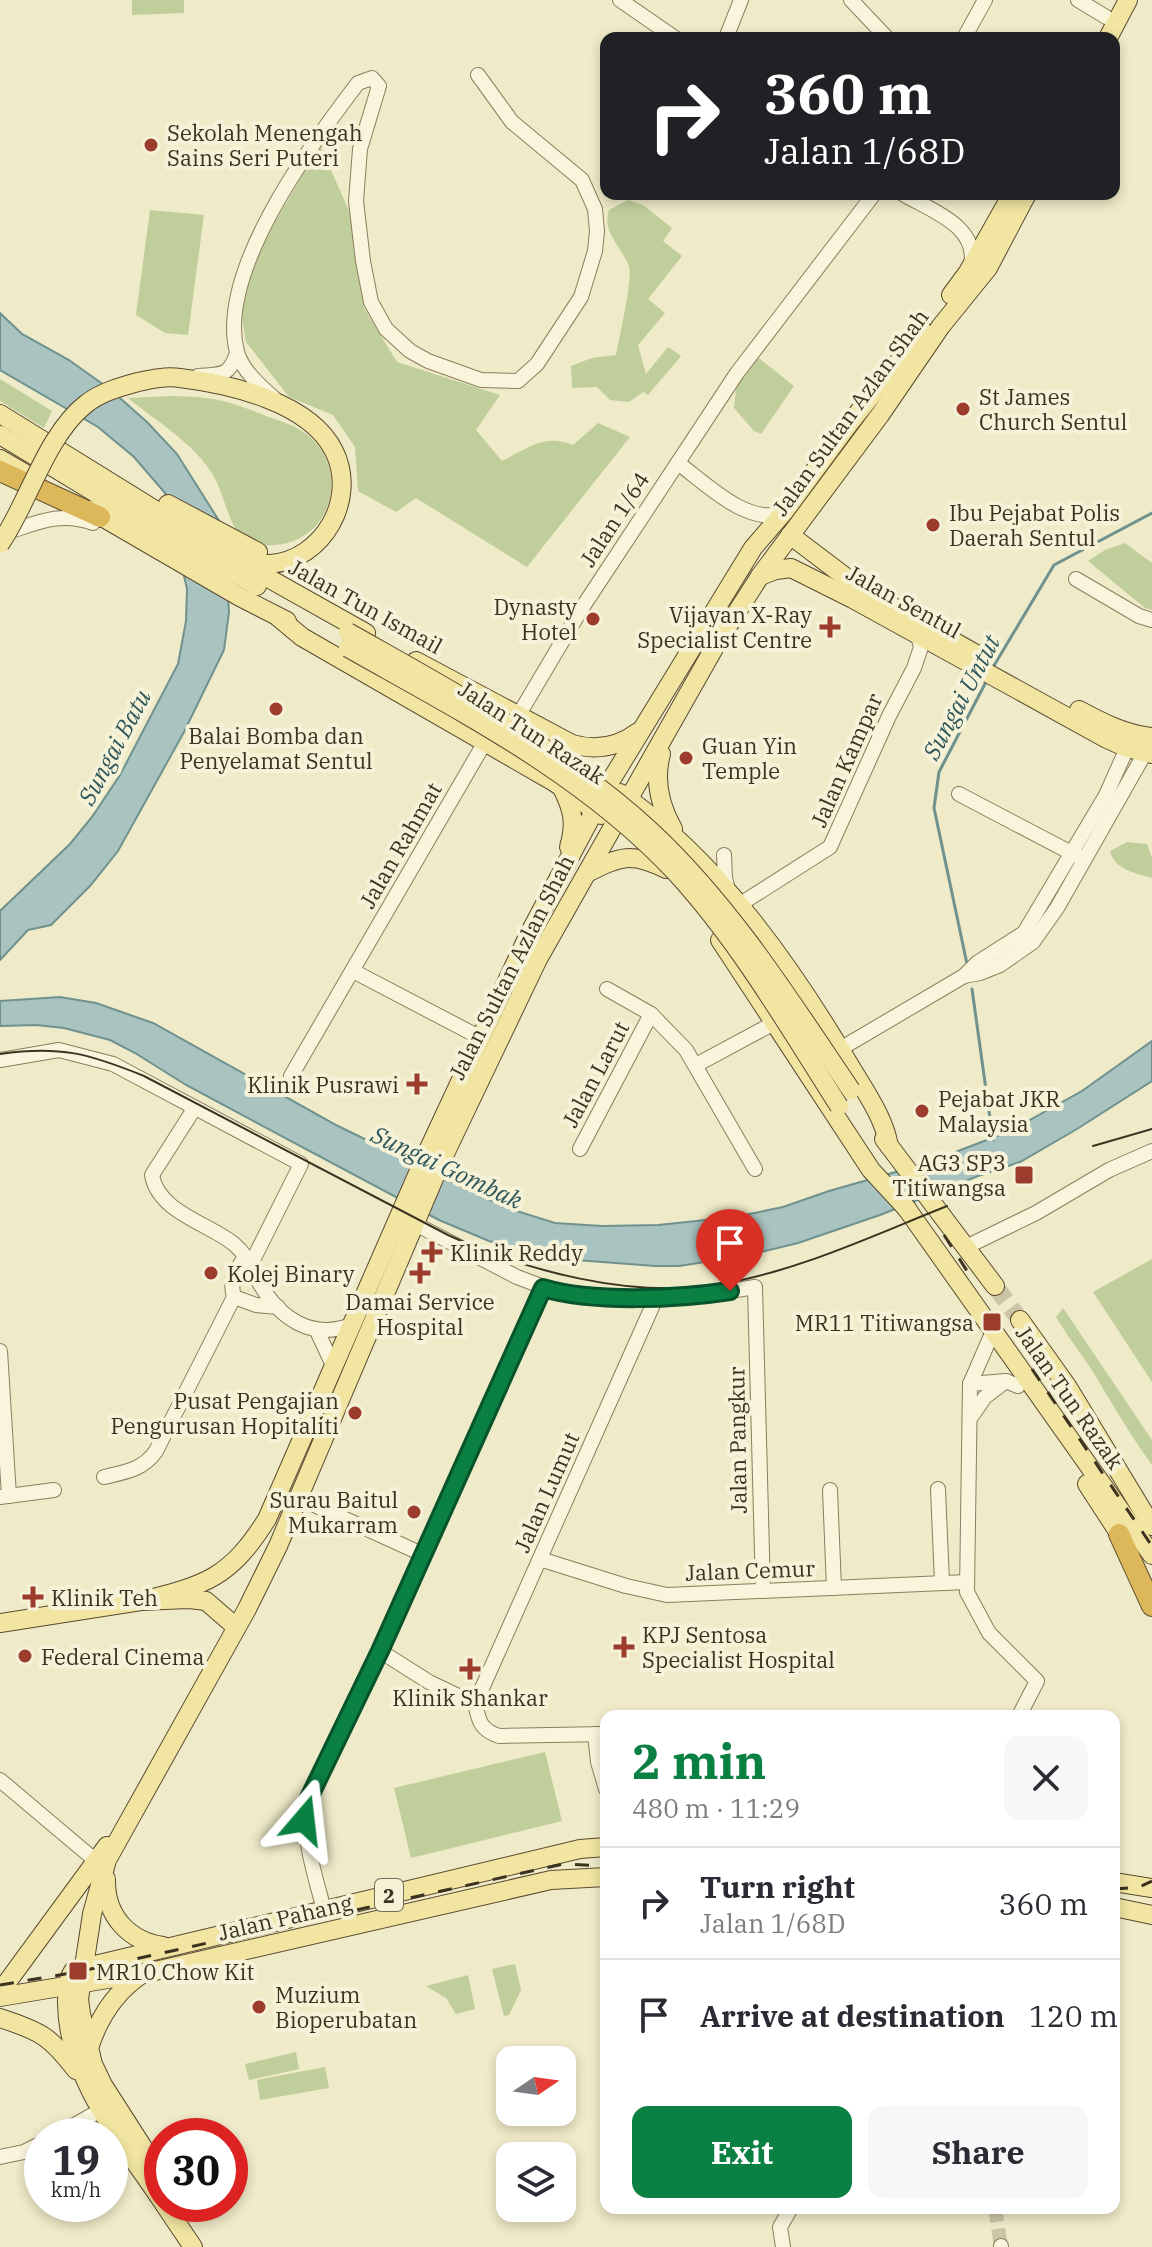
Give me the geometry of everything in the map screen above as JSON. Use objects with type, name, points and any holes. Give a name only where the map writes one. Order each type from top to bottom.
[{"type":"highway","points":[[0,471],[100,517]]},
{"type":"highway","points":[[0,482],[100,517]]},
{"type":"highway","points":[[1119,1534],[1152,1606]]},
{"type":"main road","points":[[1097,32],[1114,0]]},
{"type":"main road","points":[[1111,32],[1128,0]]},
{"type":"main road","name":"Jalan Sultan Azlan Shah","points":[[0,1994],[102,1860],[131,1815],[249,1605],[299,1498],[387,1284],[481,1038],[529,934],[608,785],[753,548],[968,272],[1009,200]]},
{"type":"main road","name":"Jalan Sultan Azlan Shah","points":[[433,1159],[538,959],[717,643],[760,576],[880,415],[941,326],[988,268],[1024,200]]},
{"type":"main road","points":[[0,414],[69,457],[163,514],[223,552],[256,563],[269,564],[298,556],[312,547],[331,524],[341,499],[340,468],[335,452],[311,424],[278,402],[233,388],[179,378],[138,382],[97,397],[74,417],[52,448],[0,544]]},
{"type":"main road","points":[[0,435],[159,541]]},
{"type":"main road","points":[[69,457],[144,490],[244,547],[272,554],[312,547]]},
{"type":"main road","points":[[0,459],[100,517],[159,541]]},
{"type":"main road","points":[[738,576],[772,540],[790,535]]},
{"type":"main road","name":"Jalan Sentul","points":[[790,535],[860,588],[982,664],[1144,748]]},
{"type":"main road","name":"Jalan Tun Razak","points":[[159,541],[175,561],[278,617],[345,636],[577,786],[644,842],[692,892],[743,956],[839,1106],[874,1167]]},
{"type":"main road","name":"Jalan Tun Razak","points":[[159,541],[239,576],[497,716],[585,776],[651,831],[724,909],[754,947],[893,1152],[995,1286]]},
{"type":"main road","name":"Jalan Tun Ismail","points":[[223,552],[276,584],[572,744]]},
{"type":"main road","name":"Jalan Sentul","points":[[760,576],[791,568],[918,636],[982,664]]},
{"type":"main road","points":[[276,584],[345,636]]},
{"type":"main road","points":[[278,617],[302,637],[558,785],[596,811]]},
{"type":"main road","name":"Jalan Sentul","points":[[1005,677],[1131,734],[1144,748]]},
{"type":"main road","points":[[572,744],[591,748],[609,746],[627,740],[643,728]]},
{"type":"main road","points":[[667,732],[657,776],[664,811],[680,842]]},
{"type":"main road","points":[[558,785],[572,782],[582,772],[583,762],[572,744]]},
{"type":"main road","points":[[558,785],[570,804],[575,823],[565,865]]},
{"type":"main road","name":"Jalan Tun Razak","points":[[608,785],[666,827],[734,899],[792,976],[840,1049],[885,1126],[893,1152]]},
{"type":"main road","name":"Jalan Tun Razak","points":[[596,811],[666,869],[729,952],[874,1167],[977,1306],[1152,1555]]},
{"type":"main road","points":[[666,869],[652,850],[652,841],[659,833],[680,842]]},
{"type":"main road","points":[[586,873],[627,856],[666,869]]},
{"type":"main road","name":"Jalan Sultan Azlan Shah","points":[[141,1601],[199,1586],[224,1571],[246,1550],[267,1519],[351,1325],[413,1214]]},
{"type":"main road","name":"Jalan Tun Razak","points":[[977,1306],[1012,1384],[1152,1583]]},
{"type":"main road","name":"Jalan Tun Razak","points":[[1020,1320],[1067,1386],[1152,1526]]},
{"type":"main road","points":[[1119,1474],[1152,1510]]},
{"type":"main road","points":[[0,1623],[141,1601],[189,1599],[206,1601],[236,1627]]},
{"type":"main road","name":"Jalan Pahang","points":[[78,1979],[174,1948],[600,1846]]},
{"type":"main road","points":[[102,1860],[110,1905],[129,1935],[145,1943],[174,1948]]},
{"type":"main road","name":"Jalan Sultan Azlan Shah","points":[[78,1979],[102,1860]]},
{"type":"main road","name":"Jalan Pahang","points":[[78,1979],[145,1973],[551,1880],[600,1877]]},
{"type":"main road","points":[[1120,1883],[1152,1888]]},
{"type":"main road","points":[[1120,1908],[1152,1915]]},
{"type":"main road","points":[[89,2048],[108,2006],[124,1988],[145,1973]]},
{"type":"main road","points":[[78,1979],[81,2014],[89,2048],[103,2085],[144,2149]]},
{"type":"main road","points":[[78,1979],[67,2017],[80,2067],[101,2110]]},
{"type":"main road","name":"2","points":[[0,1994],[78,1979]]},
{"type":"main road","points":[[0,2018],[36,2030],[52,2040],[77,2072],[144,2174]]},
{"type":"main road","points":[[176,2222],[193,2247]]},
{"type":"main road","points":[[190,2222],[206,2247]]},
{"type":"street","points":[[620,0],[666,32]]},
{"type":"street","points":[[728,32],[741,0]]},
{"type":"street","points":[[851,0],[881,32]]},
{"type":"street","points":[[967,32],[985,0]]},
{"type":"street","points":[[1078,0],[1106,17]]},
{"type":"street","points":[[179,378],[223,374],[232,367],[237,353],[235,308],[262,230],[317,138],[358,83],[372,78],[379,86],[360,149],[356,201],[371,302],[386,329],[419,356],[481,380],[518,381],[537,364],[581,297],[595,251],[595,209],[582,180],[512,122],[478,75]]},
{"type":"street","name":"Jalan 1/64","points":[[518,716],[582,608],[752,350],[869,200]]},
{"type":"street","points":[[913,200],[960,229],[971,245],[972,259],[968,272]]},
{"type":"street","points":[[960,229],[976,230],[997,221]]},
{"type":"street","points":[[237,353],[246,369],[278,402]]},
{"type":"street","points":[[678,463],[746,512],[756,528],[753,548]]},
{"type":"street","points":[[746,512],[770,517],[784,512]]},
{"type":"street","points":[[0,536],[33,522],[66,516],[159,541]]},
{"type":"street","points":[[1076,579],[1139,616],[1152,620]]},
{"type":"street","name":"Jalan Kampar","points":[[734,899],[830,847],[920,653],[918,636]]},
{"type":"street","name":"Jalan Rahmat","points":[[291,1076],[485,742]]},
{"type":"street","points":[[840,1049],[964,976],[977,963],[1024,933],[1078,857],[1144,748]]},
{"type":"street","points":[[959,794],[1078,857]]},
{"type":"street","points":[[724,855],[734,899]]},
{"type":"street","points":[[353,971],[481,1038]]},
{"type":"street","points":[[607,989],[651,1014]]},
{"type":"street","name":"Jalan Larut","points":[[580,1149],[651,1014],[686,1050],[755,1169]]},
{"type":"street","points":[[696,1065],[774,1023]]},
{"type":"street","points":[[0,1060],[59,1050],[78,1053],[132,1073],[301,1164],[248,1260],[232,1278],[234,1297],[148,1463],[104,1477]]},
{"type":"street","points":[[194,1109],[152,1175],[163,1199],[236,1245],[261,1285],[289,1317],[317,1331],[335,1331],[351,1325]]},
{"type":"street","points":[[966,1247],[1036,1213],[1109,1170],[1152,1151]]},
{"type":"street","points":[[413,1214],[421,1227],[543,1288],[562,1294],[656,1298]]},
{"type":"street","name":"Jalan Pangkur","points":[[656,1298],[705,1295],[755,1287],[763,1591]]},
{"type":"street","points":[[324,1910],[304,1820],[307,1802],[380,1651],[543,1288]]},
{"type":"street","points":[[234,1297],[256,1305],[278,1307]]},
{"type":"street","name":"Jalan Lumut","points":[[475,1704],[656,1298]]},
{"type":"street","points":[[317,1331],[333,1365]]},
{"type":"street","points":[[990,1338],[970,1384],[967,1582],[973,1606],[989,1633],[1037,1681],[1022,1710]]},
{"type":"street","points":[[0,1351],[5,1497],[54,1490]]},
{"type":"street","points":[[970,1384],[1012,1384]]},
{"type":"street","points":[[970,1419],[985,1397],[1012,1384]]},
{"type":"street","points":[[938,1489],[942,1583]]},
{"type":"street","points":[[830,1490],[834,1588]]},
{"type":"street","points":[[299,1498],[422,1554]]},
{"type":"street","name":"Jalan Cemur","points":[[540,1559],[626,1586],[667,1595],[967,1582]]},
{"type":"street","points":[[380,1651],[429,1682],[475,1704],[480,1726],[487,1732],[499,1736],[600,1734]]},
{"type":"street","points":[[0,1780],[102,1860]]},
{"type":"street","points":[[87,2118],[101,2110]]},
{"type":"street","points":[[0,2157],[24,2152]]},
{"type":"street","points":[[783,2247],[780,2227],[788,2214]]},
{"type":"green space","points":[[132,0],[184,0],[184,13],[132,15]]},
{"type":"green space","points":[[320,145],[349,211],[364,308],[397,362],[500,395],[476,430],[502,461],[544,442],[573,445],[598,423],[630,437],[527,567],[416,498],[396,512],[358,491],[355,447],[333,415],[289,397],[246,342],[240,307],[262,244]]},
{"type":"green space","points":[[628,200],[643,205],[672,228],[663,241],[682,256],[648,299],[665,313],[638,345],[646,374],[668,347],[681,356],[648,395],[643,392],[629,402],[610,400],[597,387],[572,388],[571,366],[592,358],[616,355],[630,273],[626,259],[610,233],[607,218],[609,210]]},
{"type":"green space","points":[[150,210],[204,215],[188,335],[165,333],[136,315]]},
{"type":"green space","points":[[755,355],[794,386],[761,434],[754,431],[734,408],[737,379]]},
{"type":"green space","points":[[0,379],[52,411],[44,428],[0,401]]},
{"type":"green space","points":[[172,396],[230,403],[305,433],[319,447],[328,464],[331,482],[323,517],[311,530],[295,540],[275,545],[257,544],[241,536],[205,463],[128,398]]},
{"type":"green space","points":[[1125,543],[1152,563],[1152,610],[1145,608],[1088,561],[1105,550]]},
{"type":"green space","points":[[1127,842],[1147,844],[1152,858],[1152,878],[1126,870],[1116,863],[1110,851]]},
{"type":"green space","points":[[1152,1259],[1152,1382],[1093,1292]]},
{"type":"green space","points":[[1063,1308],[1152,1440],[1152,1465],[1056,1317]]},
{"type":"green space","points":[[545,1752],[562,1821],[411,1858],[394,1788]]},
{"type":"green space","points":[[515,1964],[521,1990],[509,2015],[504,2016],[492,1969]]},
{"type":"green space","points":[[468,1975],[475,2009],[456,2014],[446,1998],[426,1986]]},
{"type":"green space","points":[[296,2052],[299,2069],[249,2080],[245,2064]]},
{"type":"green space","points":[[325,2067],[329,2088],[260,2100],[257,2080]]},
{"type":"water","points":[[0,313],[22,334],[69,360],[111,390],[177,454],[223,527],[229,612],[224,650],[184,732],[118,851],[90,886],[51,925],[28,930],[0,960],[0,911],[70,844],[92,817],[120,775],[178,664],[186,621],[187,589],[165,493],[134,457],[98,427],[0,370]]},
{"type":"water","name":"Sungai Gombak","points":[[60,997],[96,1003],[153,1023],[338,1126],[504,1207],[555,1223],[658,1225],[735,1217],[783,1207],[927,1163],[1010,1131],[1082,1091],[1152,1041],[1152,1081],[1020,1162],[798,1243],[744,1256],[679,1266],[550,1258],[489,1241],[439,1220],[186,1085],[110,1040],[64,1028],[0,1026],[0,1001]]},
{"type":"waterway","name":"Sungai Untut","points":[[992,669],[1054,565],[1152,513]]},
{"type":"waterway","name":"Sungai Untut","points":[[967,964],[934,808],[939,772],[987,680]]},
{"type":"waterway","name":"Sungai Untut","points":[[972,989],[993,1140]]},
{"type":"tunnel","points":[[995,1286],[1020,1320]]},
{"type":"tunnel","points":[[996,2214],[1001,2246]]},
{"type":"tram line","points":[[0,1054],[58,1051],[125,1068],[448,1235],[544,1270],[614,1284],[683,1288],[746,1279],[833,1252],[947,1206]]},
{"type":"tram line","points":[[1093,1146],[1152,1129]]},
{"type":"railway","points":[[944,1235],[971,1277]]},
{"type":"railway","points":[[1032,1369],[1152,1546]]},
{"type":"railway","points":[[0,1985],[77,1972],[563,1864],[600,1866]]},
{"type":"railway","points":[[1120,1889],[1139,1887],[1152,1881]]},
{"type":"place","name":"Sekolah Menengah Sains Seri Puteri","points":[[151,145]]},
{"type":"place","name":"St James Church Sentul","points":[[963,409]]},
{"type":"place","name":"Ibu Pejabat Polis Daerah Sentul","points":[[933,525]]},
{"type":"place","name":"Dynasty Hotel","points":[[593,619]]},
{"type":"place","name":"Vijayan X-Ray Specialist Centre","points":[[830,627]]},
{"type":"place","name":"Balai Bomba dan Penyelamat Sentul","points":[[276,709]]},
{"type":"place","name":"Guan Yin Temple","points":[[686,758]]},
{"type":"place","name":"Klinik Pusrawi","points":[[417,1084]]},
{"type":"place","name":"Pejabat JKR Malaysia","points":[[922,1111]]},
{"type":"place","name":"AG3 SP3 Titiwangsa","points":[[1024,1175]]},
{"type":"place","name":"Klinik Reddy","points":[[432,1252]]},
{"type":"place","name":"Kolej Binary","points":[[211,1273]]},
{"type":"place","name":"Damai Service Hospital","points":[[420,1273]]},
{"type":"place","name":"MR11 Titiwangsa","points":[[992,1322]]},
{"type":"place","name":"Pusat Pengajian Pengurusan Hopitaliti","points":[[355,1413]]},
{"type":"place","name":"Surau Baitul Mukarram","points":[[414,1512]]},
{"type":"place","name":"Klinik Teh","points":[[33,1597]]},
{"type":"place","name":"KPJ Sentosa Specialist Hospital","points":[[624,1647]]},
{"type":"place","name":"Federal Cinema","points":[[25,1656]]},
{"type":"place","name":"Klinik Shankar","points":[[470,1669]]},
{"type":"place","name":"MR10 Chow Kit","points":[[78,1971]]},
{"type":"place","name":"Muzium Bioperubatan","points":[[259,2007]]},
{"type":"route","points":[[304,1820],[307,1802],[380,1651],[490,1400],[543,1288],[562,1294],[656,1298],[730,1291]]},
{"type":"water label","name":"Sungai Batu","points":[[114,747]]}]
